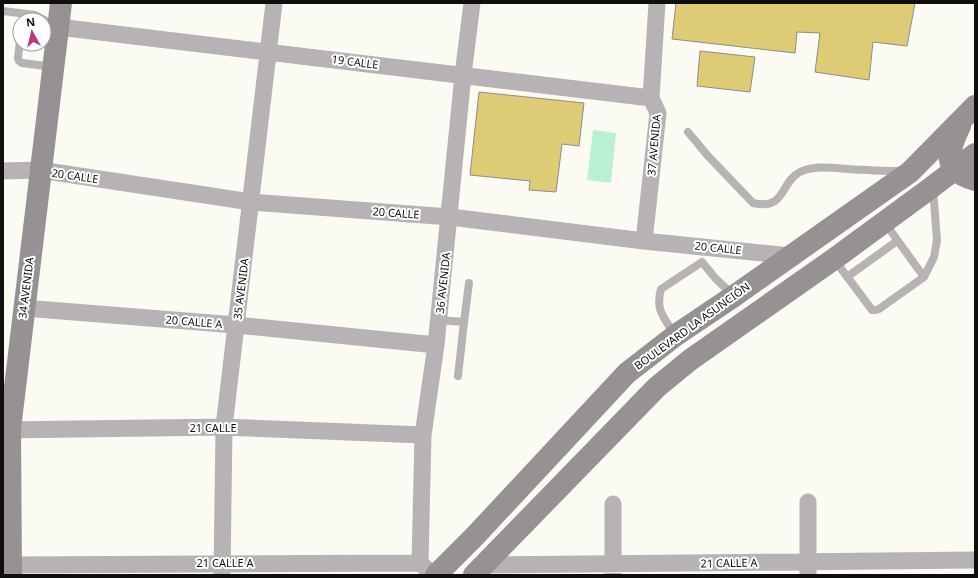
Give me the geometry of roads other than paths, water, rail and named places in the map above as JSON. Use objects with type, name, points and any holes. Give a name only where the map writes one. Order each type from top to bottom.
[{"type":"main road","name":"34 AVENIDA","points":[[11,570],[7,430],[24,308],[56,32],[61,3]]},
{"type":"main road","points":[[969,113],[950,149],[950,162],[955,170],[964,176],[975,180]]},
{"type":"main road","name":"BOULEVARD LA ASUNCIÓN","points":[[430,571],[475,536],[627,373],[676,335],[910,172],[969,113]]},
{"type":"main road","points":[[479,570],[657,387],[690,360],[834,259],[975,154]]},
{"type":"street","name":"35 AVENIDA","points":[[222,569],[224,427],[274,3]]},
{"type":"street","name":"36 AVENIDA","points":[[430,571],[423,435],[439,320],[463,75],[472,3]]},
{"type":"street","name":"37 AVENIDA","points":[[644,241],[658,112],[651,98],[657,3]]},
{"type":"street","name":"19 CALLE","points":[[56,32],[268,52],[651,98]]},
{"type":"street","name":"20 CALLE","points":[[3,171],[40,170],[251,202],[450,217],[644,241],[704,254],[790,256]]},
{"type":"street","name":"20 CALLE A","points":[[24,308],[236,325],[436,345]]},
{"type":"street","name":"21 CALLE","points":[[7,430],[224,427],[423,435]]},
{"type":"street","points":[[808,502],[808,569]]},
{"type":"street","points":[[613,504],[613,570]]},
{"type":"street","name":"21 CALLE A","points":[[479,570],[808,569],[975,560]]},
{"type":"street","name":"21 CALLE A","points":[[11,570],[222,569],[430,571]]},
{"type":"lane","points":[[3,11],[35,15],[56,32]]},
{"type":"lane","points":[[19,52],[18,58],[22,63],[53,68]]},
{"type":"lane","points":[[688,132],[708,156],[753,203],[761,205],[769,204],[777,200],[792,178],[798,172],[808,169],[823,168],[910,172]]},
{"type":"lane","points":[[834,259],[872,310],[876,310],[924,277],[934,257],[937,240],[932,187]]},
{"type":"lane","points":[[884,222],[924,277]]},
{"type":"lane","points":[[847,277],[898,241]]},
{"type":"lane","points":[[676,335],[660,311],[658,300],[660,289],[704,254],[716,279],[734,296]]},
{"type":"lane","points":[[458,376],[469,283]]},
{"type":"lane","points":[[439,320],[464,322]]}]
